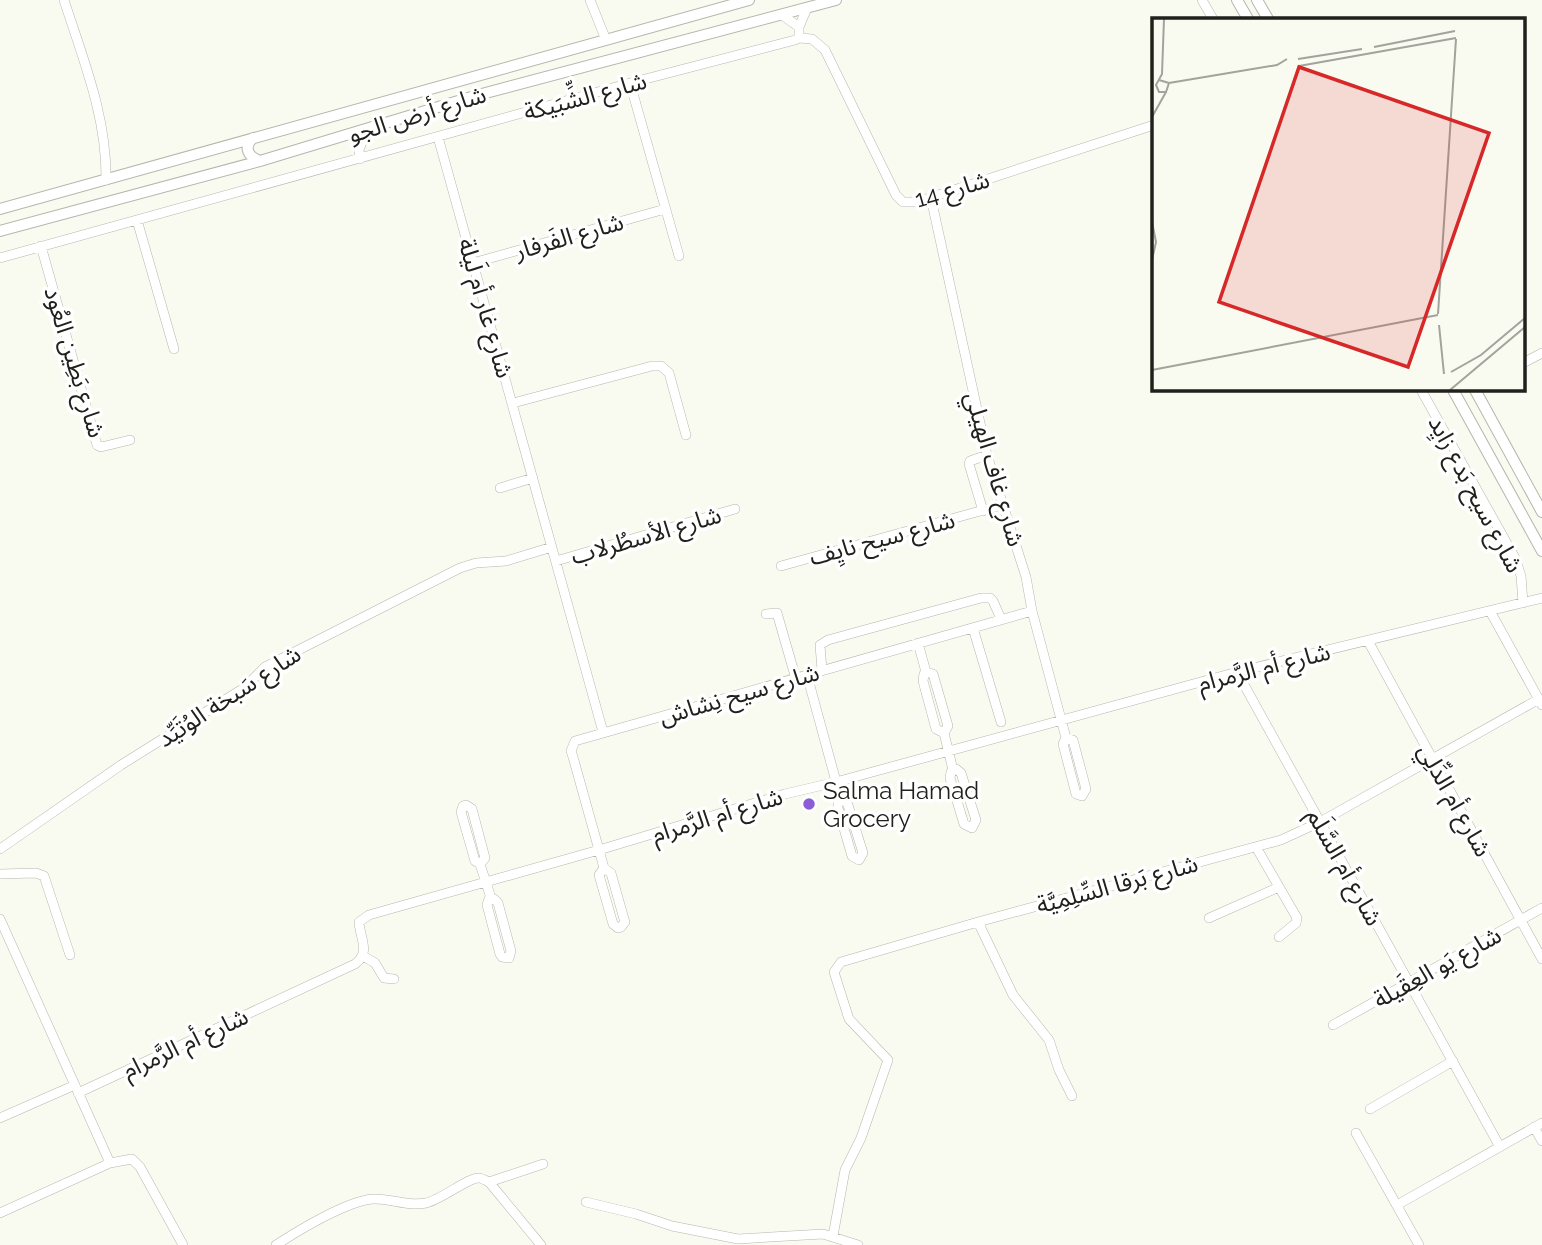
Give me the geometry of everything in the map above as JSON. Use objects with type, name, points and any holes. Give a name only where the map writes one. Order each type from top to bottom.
[{"type":"main road","name":"شارع أرض الجو","points":[[0,209],[749,0]]},
{"type":"main road","name":"شارع أرض الجو","points":[[0,231],[260,161],[478,95],[835,0]]},
{"type":"main road","points":[[1237,0],[1247,18]]},
{"type":"main road","points":[[1257,0],[1267,18]]},
{"type":"main road","points":[[478,95],[487,84],[482,74]]},
{"type":"main road","points":[[253,138],[248,145],[248,151],[251,157],[260,161]]},
{"type":"main road","points":[[1453,390],[1542,551]]},
{"type":"main road","points":[[1475,390],[1542,512]]},
{"type":"street","points":[[64,0],[100,114],[105,142],[106,180]]},
{"type":"street","points":[[590,0],[606,40]]},
{"type":"street","points":[[1202,0],[1212,18]]},
{"type":"street","points":[[782,15],[799,33],[807,8]]},
{"type":"street","name":"شارع الشِّبَيكة","points":[[0,258],[360,155],[438,137],[630,83],[799,33]]},
{"type":"street","name":"شارع 14","points":[[799,33],[817,41],[825,50],[896,195],[903,202],[931,198],[1152,125]]},
{"type":"street","points":[[630,83],[679,256]]},
{"type":"street","points":[[360,155],[367,128]]},
{"type":"street","points":[[342,137],[355,144],[360,155]]},
{"type":"street","name":"شارع غار أم لَيلة","points":[[438,137],[603,732]]},
{"type":"street","name":"شارع غاف الهيلي","points":[[931,198],[987,455],[1026,577],[1032,611],[1066,738],[1063,744],[1075,791],[1082,796],[1086,789],[1073,740],[1066,738]]},
{"type":"street","name":"شارع الفَرفار","points":[[473,263],[665,209]]},
{"type":"street","points":[[137,220],[174,349]]},
{"type":"street","name":"شارع بَطِين العُود","points":[[41,246],[97,445],[101,447],[130,440]]},
{"type":"street","points":[[1524,362],[1542,353]]},
{"type":"street","points":[[513,403],[652,366],[661,366],[669,373],[686,435]]},
{"type":"street","name":"شارع سيح بَدع زايِد","points":[[1421,390],[1515,558],[1521,576],[1523,603]]},
{"type":"street","points":[[1481,401],[1484,390]]},
{"type":"street","name":"شارع سيح نايِف","points":[[983,511],[969,464],[970,461],[987,455]]},
{"type":"street","points":[[500,488],[533,478]]},
{"type":"street","name":"شارع سيح نايِف","points":[[781,566],[1002,505]]},
{"type":"street","name":"شارع الأسطُرلاب","points":[[556,561],[735,509]]},
{"type":"street","name":"شارع سَبخة الوُتَيِّد","points":[[0,849],[69,800],[244,688],[265,667],[468,565],[506,561],[552,547]]},
{"type":"street","points":[[822,670],[819,649],[828,639],[981,598],[990,598],[993,601],[1001,619]]},
{"type":"street","name":"شارع أم الرَّمرام","points":[[0,1118],[77,1089],[350,967],[365,951],[359,927],[362,918],[600,850],[785,793],[836,782],[1237,672],[1542,598]]},
{"type":"street","name":"شارع سيح نِشاش","points":[[604,868],[599,875],[612,924],[621,928],[625,922],[621,907],[611,873],[604,868],[571,751],[575,741],[1032,611]]},
{"type":"street","points":[[1490,611],[1540,702]]},
{"type":"street","points":[[766,614],[777,613],[796,678]]},
{"type":"street","points":[[974,628],[1001,722]]},
{"type":"street","name":"شارع أم الدِّلِي","points":[[1368,641],[1542,959]]},
{"type":"street","points":[[918,643],[926,672],[923,681],[936,729],[944,733],[953,770],[950,775],[964,824],[972,828],[976,821],[961,773],[960,770],[953,770]]},
{"type":"street","points":[[776,652],[788,649]]},
{"type":"street","name":"شارع أم السَّلَم","points":[[1237,672],[1500,1147]]},
{"type":"street","points":[[807,675],[841,800],[838,802],[838,808],[852,856],[859,860],[863,853],[848,804],[841,800]]},
{"type":"street","name":"شارع بَرقا السِّلِمِيَّة","points":[[833,1236],[845,1170],[861,1138],[888,1060],[849,1019],[835,979],[837,966],[848,960],[978,922],[1281,840],[1320,822],[1540,702]]},
{"type":"street","points":[[480,864],[485,858],[472,809],[466,805],[461,812],[475,861],[480,864],[491,898],[498,903],[511,951],[511,955],[505,959],[500,954],[487,905],[491,898]]},
{"type":"street","points":[[1256,847],[1297,920],[1279,937]]},
{"type":"street","points":[[0,874],[36,873],[44,876],[70,954]]},
{"type":"street","points":[[1209,918],[1279,887]]},
{"type":"street","name":"شارع يَو العِقَيلة","points":[[1333,1025],[1542,908]]},
{"type":"street","points":[[0,919],[110,1163]]},
{"type":"street","points":[[978,922],[1013,996],[1049,1041],[1072,1096]]},
{"type":"street","points":[[363,956],[375,963],[384,978],[394,979]]},
{"type":"street","points":[[1370,1109],[1453,1061]]},
{"type":"street","points":[[1397,1205],[1538,1125],[1542,1142]]},
{"type":"street","points":[[1356,1133],[1419,1245]]},
{"type":"street","points":[[1,1213],[126,1158],[136,1162],[183,1245]]},
{"type":"street","points":[[489,1182],[542,1164]]},
{"type":"street","points":[[276,1245],[356,1203],[375,1199],[405,1204],[425,1203],[444,1197],[471,1179],[480,1178],[489,1182],[541,1245]]},
{"type":"street","points":[[586,1202],[672,1226],[738,1239],[785,1235],[833,1236],[858,1245]]},
{"type":"place","name":"Salma Hamad Grocery","points":[[809,804]]}]
